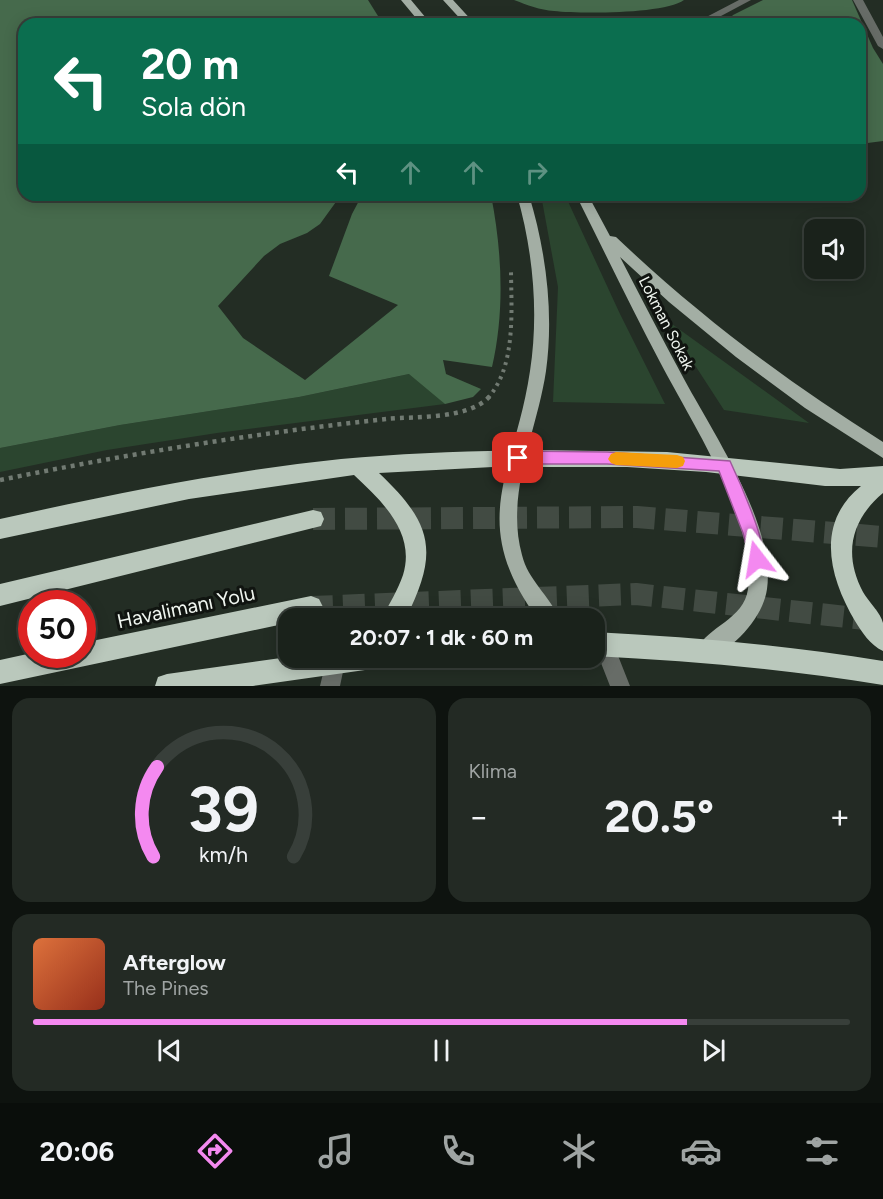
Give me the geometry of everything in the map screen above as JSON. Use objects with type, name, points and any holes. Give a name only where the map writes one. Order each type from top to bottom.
[{"type":"highway","points":[[0,529],[171,492],[284,474],[521,448],[607,458],[724,465],[859,480],[883,475]]},
{"type":"highway","points":[[359,467],[399,505],[415,546],[416,566],[408,592],[399,608]]},
{"type":"highway","points":[[883,481],[861,498],[848,514],[842,534],[840,554],[851,590],[862,611],[883,639]]},
{"type":"highway","points":[[0,595],[313,519]]},
{"type":"highway","name":"Havalimanı Yolu","points":[[0,672],[311,607]]},
{"type":"highway","points":[[605,645],[707,650],[824,663],[883,673]]},
{"type":"highway","points":[[167,686],[282,668]]},
{"type":"main road","points":[[406,0],[421,18]]},
{"type":"main road","points":[[448,0],[464,18]]},
{"type":"main road","points":[[524,201],[536,249],[541,338],[537,374],[509,497],[507,534],[517,570],[540,608]]},
{"type":"main road","name":"Lokman Sokak","points":[[585,201],[680,388],[724,465],[752,533],[757,559],[759,585],[757,596],[745,617],[735,628],[707,650]]},
{"type":"main road","points":[[600,229],[652,282],[735,351],[883,451]]},
{"type":"street","points":[[710,18],[746,0]]},
{"type":"street","points":[[858,0],[883,46]]},
{"type":"street","points":[[605,657],[620,686]]},
{"type":"street","points":[[330,686],[336,668]]},
{"type":"path","points":[[0,480],[184,446],[449,414],[475,407],[485,402],[500,380],[507,350],[512,266]]},
{"type":"green space","points":[[0,0],[368,0],[379,18],[18,18],[18,201],[337,201],[320,224],[307,233],[280,244],[264,256],[218,306],[243,338],[305,380],[398,305],[329,276],[359,201],[492,201],[500,259],[499,324],[492,367],[443,360],[446,374],[481,389],[473,397],[445,404],[409,374],[299,397],[120,425],[0,448]]},
{"type":"green space","points":[[514,0],[684,0],[659,8],[602,13],[549,10]]},
{"type":"green space","points":[[763,0],[852,0],[860,18],[730,18]]},
{"type":"green space","points":[[866,32],[883,64],[883,141],[866,143]]},
{"type":"green space","points":[[542,201],[568,201],[665,404],[553,402],[558,287]]},
{"type":"green space","points":[[665,319],[809,423],[724,410]]},
{"type":"green space","points":[[414,373],[445,404],[217,433],[107,450],[0,472],[0,448],[120,425],[299,397]]},
{"type":"tunnel","points":[[313,519],[637,517],[883,537]]},
{"type":"tunnel","points":[[311,607],[636,594],[883,621]]},
{"type":"slow traffic","points":[[616,459],[677,461]]},
{"type":"route","points":[[518,458],[668,460],[724,465],[752,533],[757,559]]}]
